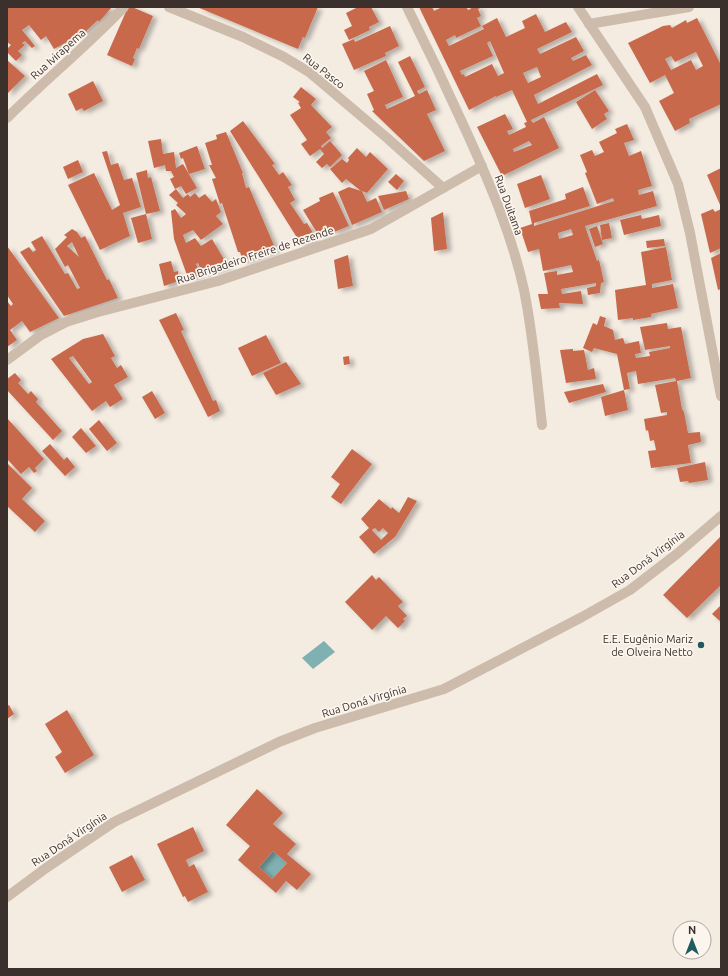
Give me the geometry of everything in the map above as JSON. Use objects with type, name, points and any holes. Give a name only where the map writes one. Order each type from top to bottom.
[{"type":"street","name":"Rua Ivirapema","points":[[7,118],[39,87],[103,30],[124,7]]},
{"type":"street","name":"Rua Pasco","points":[[169,7],[243,37],[284,56],[309,72],[386,137],[443,188]]},
{"type":"street","name":"Rua Duitama","points":[[407,7],[436,64],[482,166],[504,222],[523,288],[532,338],[542,425]]},
{"type":"street","points":[[578,7],[645,107],[678,184],[690,233],[721,396]]},
{"type":"street","points":[[589,24],[689,7]]},
{"type":"street","name":"Rua Brigadeiro Freire de Rezende","points":[[7,360],[41,335],[66,322],[98,312],[218,281],[328,245],[371,229],[482,166]]},
{"type":"street","name":"Rua Doná Virgínia","points":[[7,897],[46,868],[120,819],[280,742],[315,728],[444,689],[582,617],[630,590],[678,553],[721,516]]},
{"type":"water","points":[[324,641],[335,652],[313,669],[302,658]]},
{"type":"water","points":[[273,851],[287,863],[272,879],[259,867]]},
{"type":"building","points":[[7,7],[112,7],[99,22],[98,20],[85,32],[54,49],[46,36],[41,40],[29,25],[22,30],[35,46],[32,48],[25,41],[22,43],[25,45],[18,51],[22,55],[16,61],[7,52],[7,49],[11,45],[7,42]]},
{"type":"building","points":[[128,7],[132,7],[153,16],[139,49],[137,48],[132,66],[107,55]]},
{"type":"building","points":[[197,7],[318,7],[305,38],[303,37],[298,49]]},
{"type":"building","points":[[358,7],[371,7],[379,22],[369,27],[370,30],[349,40],[344,30],[352,26],[346,13]]},
{"type":"building","points":[[419,7],[432,7],[434,11],[442,7],[466,7],[468,10],[471,9],[470,7],[483,7],[478,9],[481,16],[477,18],[481,26],[456,38],[455,35],[446,40],[449,46],[484,29],[482,26],[497,18],[506,37],[525,28],[522,21],[536,14],[545,32],[566,22],[572,32],[537,49],[540,54],[576,37],[584,51],[571,58],[573,61],[586,55],[592,65],[534,95],[538,104],[597,74],[603,85],[531,120],[533,123],[544,117],[559,148],[502,176],[477,127],[505,114],[513,129],[507,131],[509,135],[526,127],[524,123],[527,122],[512,90],[496,96],[469,110]],"holes":[[[490,41],[504,73],[498,76],[492,64],[465,77],[464,74],[462,75],[460,71],[493,56],[487,43]],[[537,67],[541,77],[528,83],[523,73]],[[529,141],[532,145],[514,152],[513,149]]]},
{"type":"building","points":[[697,18],[721,65],[721,104],[689,119],[690,123],[675,131],[659,101],[674,93],[665,75],[650,83],[628,43],[663,26],[670,25],[672,28],[686,20],[687,23]],"holes":[[[696,52],[703,66],[696,70],[691,60],[671,70],[665,59],[671,56],[675,62]]]},
{"type":"building","points":[[390,26],[399,46],[385,53],[386,56],[354,70],[342,44],[354,39],[355,42]]},
{"type":"building","points":[[410,56],[425,87],[417,91],[419,94],[427,90],[436,110],[427,114],[445,151],[424,161],[372,111],[374,110],[367,94],[374,91],[364,71],[386,60],[403,97],[385,105],[387,109],[415,96],[398,62]]},
{"type":"building","points":[[7,60],[25,76],[7,94]]},
{"type":"building","points":[[93,81],[103,101],[84,111],[82,108],[76,111],[68,94]]},
{"type":"building","points":[[301,87],[316,99],[311,105],[332,127],[326,132],[331,138],[321,146],[322,148],[330,141],[342,155],[330,167],[327,164],[322,168],[316,162],[324,154],[320,149],[310,156],[301,144],[307,140],[290,115],[301,108],[298,103],[300,102],[293,97]]},
{"type":"building","points":[[595,90],[609,111],[604,114],[607,119],[592,129],[576,102]]},
{"type":"building","points":[[243,121],[275,164],[272,165],[279,175],[283,172],[292,185],[288,187],[295,200],[290,203],[304,224],[307,223],[316,238],[301,244],[230,131]]},
{"type":"building","points":[[627,124],[634,140],[624,143],[629,156],[641,151],[652,186],[638,190],[639,195],[653,191],[657,206],[585,226],[597,261],[599,260],[604,282],[601,283],[600,293],[588,295],[587,288],[596,286],[596,283],[561,289],[562,294],[581,291],[583,304],[559,303],[560,308],[541,309],[538,294],[548,294],[544,273],[557,271],[557,275],[573,272],[571,265],[543,271],[539,249],[528,252],[520,228],[532,224],[529,211],[566,199],[565,194],[583,187],[590,206],[534,223],[534,226],[614,201],[613,198],[597,204],[580,155],[592,150],[595,156],[604,152],[599,142],[617,133],[615,129]],"holes":[[[571,229],[573,235],[559,239],[558,233]]]},
{"type":"building","points":[[226,132],[243,173],[246,188],[249,187],[276,250],[243,261],[240,252],[238,252],[222,203],[220,204],[212,179],[216,178],[209,165],[212,165],[205,143],[217,139],[216,135]]},
{"type":"building","points":[[161,139],[163,154],[174,152],[176,168],[183,164],[197,188],[186,194],[181,186],[175,189],[170,179],[174,177],[171,171],[166,171],[165,165],[154,168],[148,141]]},
{"type":"building","points":[[197,146],[205,169],[189,174],[183,158],[181,159],[179,153]]},
{"type":"building","points":[[357,148],[366,157],[370,152],[388,169],[367,193],[362,191],[367,202],[376,198],[382,212],[352,225],[338,192],[349,187],[361,191],[346,179],[342,183],[330,169],[342,159],[347,163],[349,160],[348,158]]},
{"type":"building","points":[[107,151],[111,165],[118,163],[124,180],[132,178],[141,207],[123,213],[130,236],[100,250],[68,185],[94,173],[112,210],[120,205],[102,152]]},
{"type":"building","points":[[78,160],[83,172],[68,179],[63,167]]},
{"type":"building","points":[[721,168],[721,207],[707,175]]},
{"type":"building","points":[[147,170],[148,178],[151,177],[160,211],[146,214],[136,173]]},
{"type":"building","points":[[396,174],[404,181],[397,190],[388,182]]},
{"type":"building","points":[[541,175],[550,199],[525,208],[517,184]]},
{"type":"building","points":[[176,189],[183,198],[188,194],[190,197],[195,193],[199,198],[205,194],[212,202],[216,199],[221,212],[216,216],[223,224],[201,240],[193,230],[183,235],[186,243],[195,238],[201,246],[212,239],[228,266],[203,274],[198,263],[196,264],[200,275],[188,278],[174,239],[171,211],[175,209],[181,218],[186,214],[176,205],[178,203],[169,195]]},
{"type":"building","points":[[406,191],[409,199],[384,210],[378,196]]},
{"type":"building","points":[[333,192],[349,226],[334,232],[333,229],[319,236],[303,210],[320,201],[319,198]]},
{"type":"building","points":[[713,209],[715,212],[721,209],[721,248],[710,253],[701,214]]},
{"type":"building","points":[[443,212],[447,249],[434,251],[431,218]]},
{"type":"building","points":[[146,214],[152,239],[138,243],[131,218]]},
{"type":"building","points":[[641,215],[642,219],[659,215],[661,226],[624,235],[620,220]]},
{"type":"building","points":[[609,223],[612,238],[602,240],[600,225]]},
{"type":"building","points":[[597,226],[603,244],[595,247],[589,229]]},
{"type":"building","points":[[72,229],[77,232],[81,238],[85,236],[107,280],[109,279],[118,298],[64,316],[20,252],[29,247],[33,252],[36,250],[31,242],[42,236],[65,274],[68,273],[77,289],[80,288],[68,265],[65,267],[55,249],[67,237],[64,235]],"holes":[[[72,242],[79,257],[67,246]]]},
{"type":"building","points":[[664,239],[665,246],[647,248],[646,241]]},
{"type":"building","points":[[7,246],[59,318],[30,332],[22,321],[10,330],[17,340],[7,347],[7,301],[11,306],[13,304],[7,295]]},
{"type":"building","points":[[666,247],[672,280],[652,284],[652,288],[673,284],[678,308],[651,314],[651,317],[633,320],[633,318],[618,320],[615,290],[646,285],[641,252]]},
{"type":"building","points":[[721,253],[721,289],[718,290],[711,258]]},
{"type":"building","points":[[348,255],[353,286],[338,289],[334,260]]},
{"type":"building","points":[[171,261],[174,272],[178,271],[179,281],[164,286],[159,264]]},
{"type":"building","points":[[176,313],[184,330],[181,331],[213,401],[216,400],[220,411],[208,417],[159,320]]},
{"type":"building","points":[[600,316],[606,318],[604,326],[613,330],[615,340],[623,338],[625,344],[639,341],[641,353],[635,354],[636,358],[650,356],[649,352],[670,348],[670,346],[645,350],[640,327],[667,323],[668,329],[681,327],[691,378],[677,381],[688,433],[700,432],[701,442],[688,445],[691,463],[651,468],[648,451],[656,450],[654,440],[650,441],[648,430],[646,431],[644,419],[667,415],[667,412],[661,413],[655,385],[676,381],[675,378],[638,384],[636,371],[627,373],[630,389],[624,390],[617,354],[594,348],[592,352],[583,348],[593,323],[597,325]]},
{"type":"building","points":[[103,334],[115,356],[111,358],[117,368],[121,365],[128,377],[114,385],[123,399],[110,407],[106,401],[92,411],[51,359],[83,339]],"holes":[[[73,356],[92,382],[89,384],[69,358]]]},
{"type":"building","points":[[266,335],[281,363],[252,376],[238,348]]},
{"type":"building","points":[[573,349],[573,351],[584,350],[588,370],[594,368],[596,379],[566,383],[560,350]]},
{"type":"building","points":[[349,356],[350,364],[344,365],[343,357]]},
{"type":"building","points":[[286,362],[301,384],[276,395],[263,373]]},
{"type":"building","points":[[15,373],[21,380],[18,383],[28,394],[31,391],[38,399],[36,402],[62,431],[53,440],[7,390],[7,379]]},
{"type":"building","points":[[603,384],[606,392],[569,403],[564,392]]},
{"type":"building","points":[[624,390],[628,410],[605,416],[601,397]]},
{"type":"building","points":[[152,391],[165,413],[155,419],[142,397]]},
{"type":"building","points":[[7,418],[44,459],[35,468],[37,471],[34,473],[29,467],[21,474],[7,459]]},
{"type":"building","points":[[99,420],[117,443],[107,451],[89,429]]},
{"type":"building","points":[[81,428],[96,446],[86,453],[72,437]]},
{"type":"building","points":[[50,444],[64,460],[67,457],[75,467],[65,476],[42,451]]},
{"type":"building","points":[[352,449],[372,464],[341,504],[331,497],[340,484],[331,477]]},
{"type":"building","points":[[705,462],[708,480],[689,483],[688,481],[680,482],[677,468]]},
{"type":"building","points":[[7,463],[32,488],[22,499],[45,521],[35,532],[7,506]]},
{"type":"building","points":[[408,497],[417,501],[395,537],[374,554],[359,537],[369,528],[361,519],[379,499],[391,509],[392,507],[399,513]],"holes":[[[375,528],[379,532],[383,528],[388,533],[381,540],[372,530]]]},
{"type":"building","points":[[721,536],[721,585],[687,618],[663,595]]},
{"type":"building","points":[[372,575],[376,580],[379,577],[403,602],[398,606],[407,616],[403,619],[405,621],[398,628],[386,616],[372,630],[345,602]]},
{"type":"building","points":[[721,605],[721,622],[712,614]]},
{"type":"building","points":[[9,705],[14,714],[7,719],[7,706]]},
{"type":"building","points":[[67,710],[94,755],[65,773],[55,757],[62,752],[45,724]]},
{"type":"building","points":[[257,789],[283,813],[273,824],[296,844],[287,854],[311,874],[297,890],[286,881],[276,893],[238,860],[250,846],[226,825]],"holes":[[[273,851],[287,863],[272,879],[259,867]]]},
{"type":"building","points":[[193,827],[204,851],[186,860],[189,867],[194,864],[208,892],[188,902],[185,896],[183,897],[157,844]]},
{"type":"building","points":[[132,855],[145,880],[122,892],[109,867]]},
{"type":"place","name":"E.E. Eugênio Mariz de Olveira Netto","points":[[701,645]]}]
